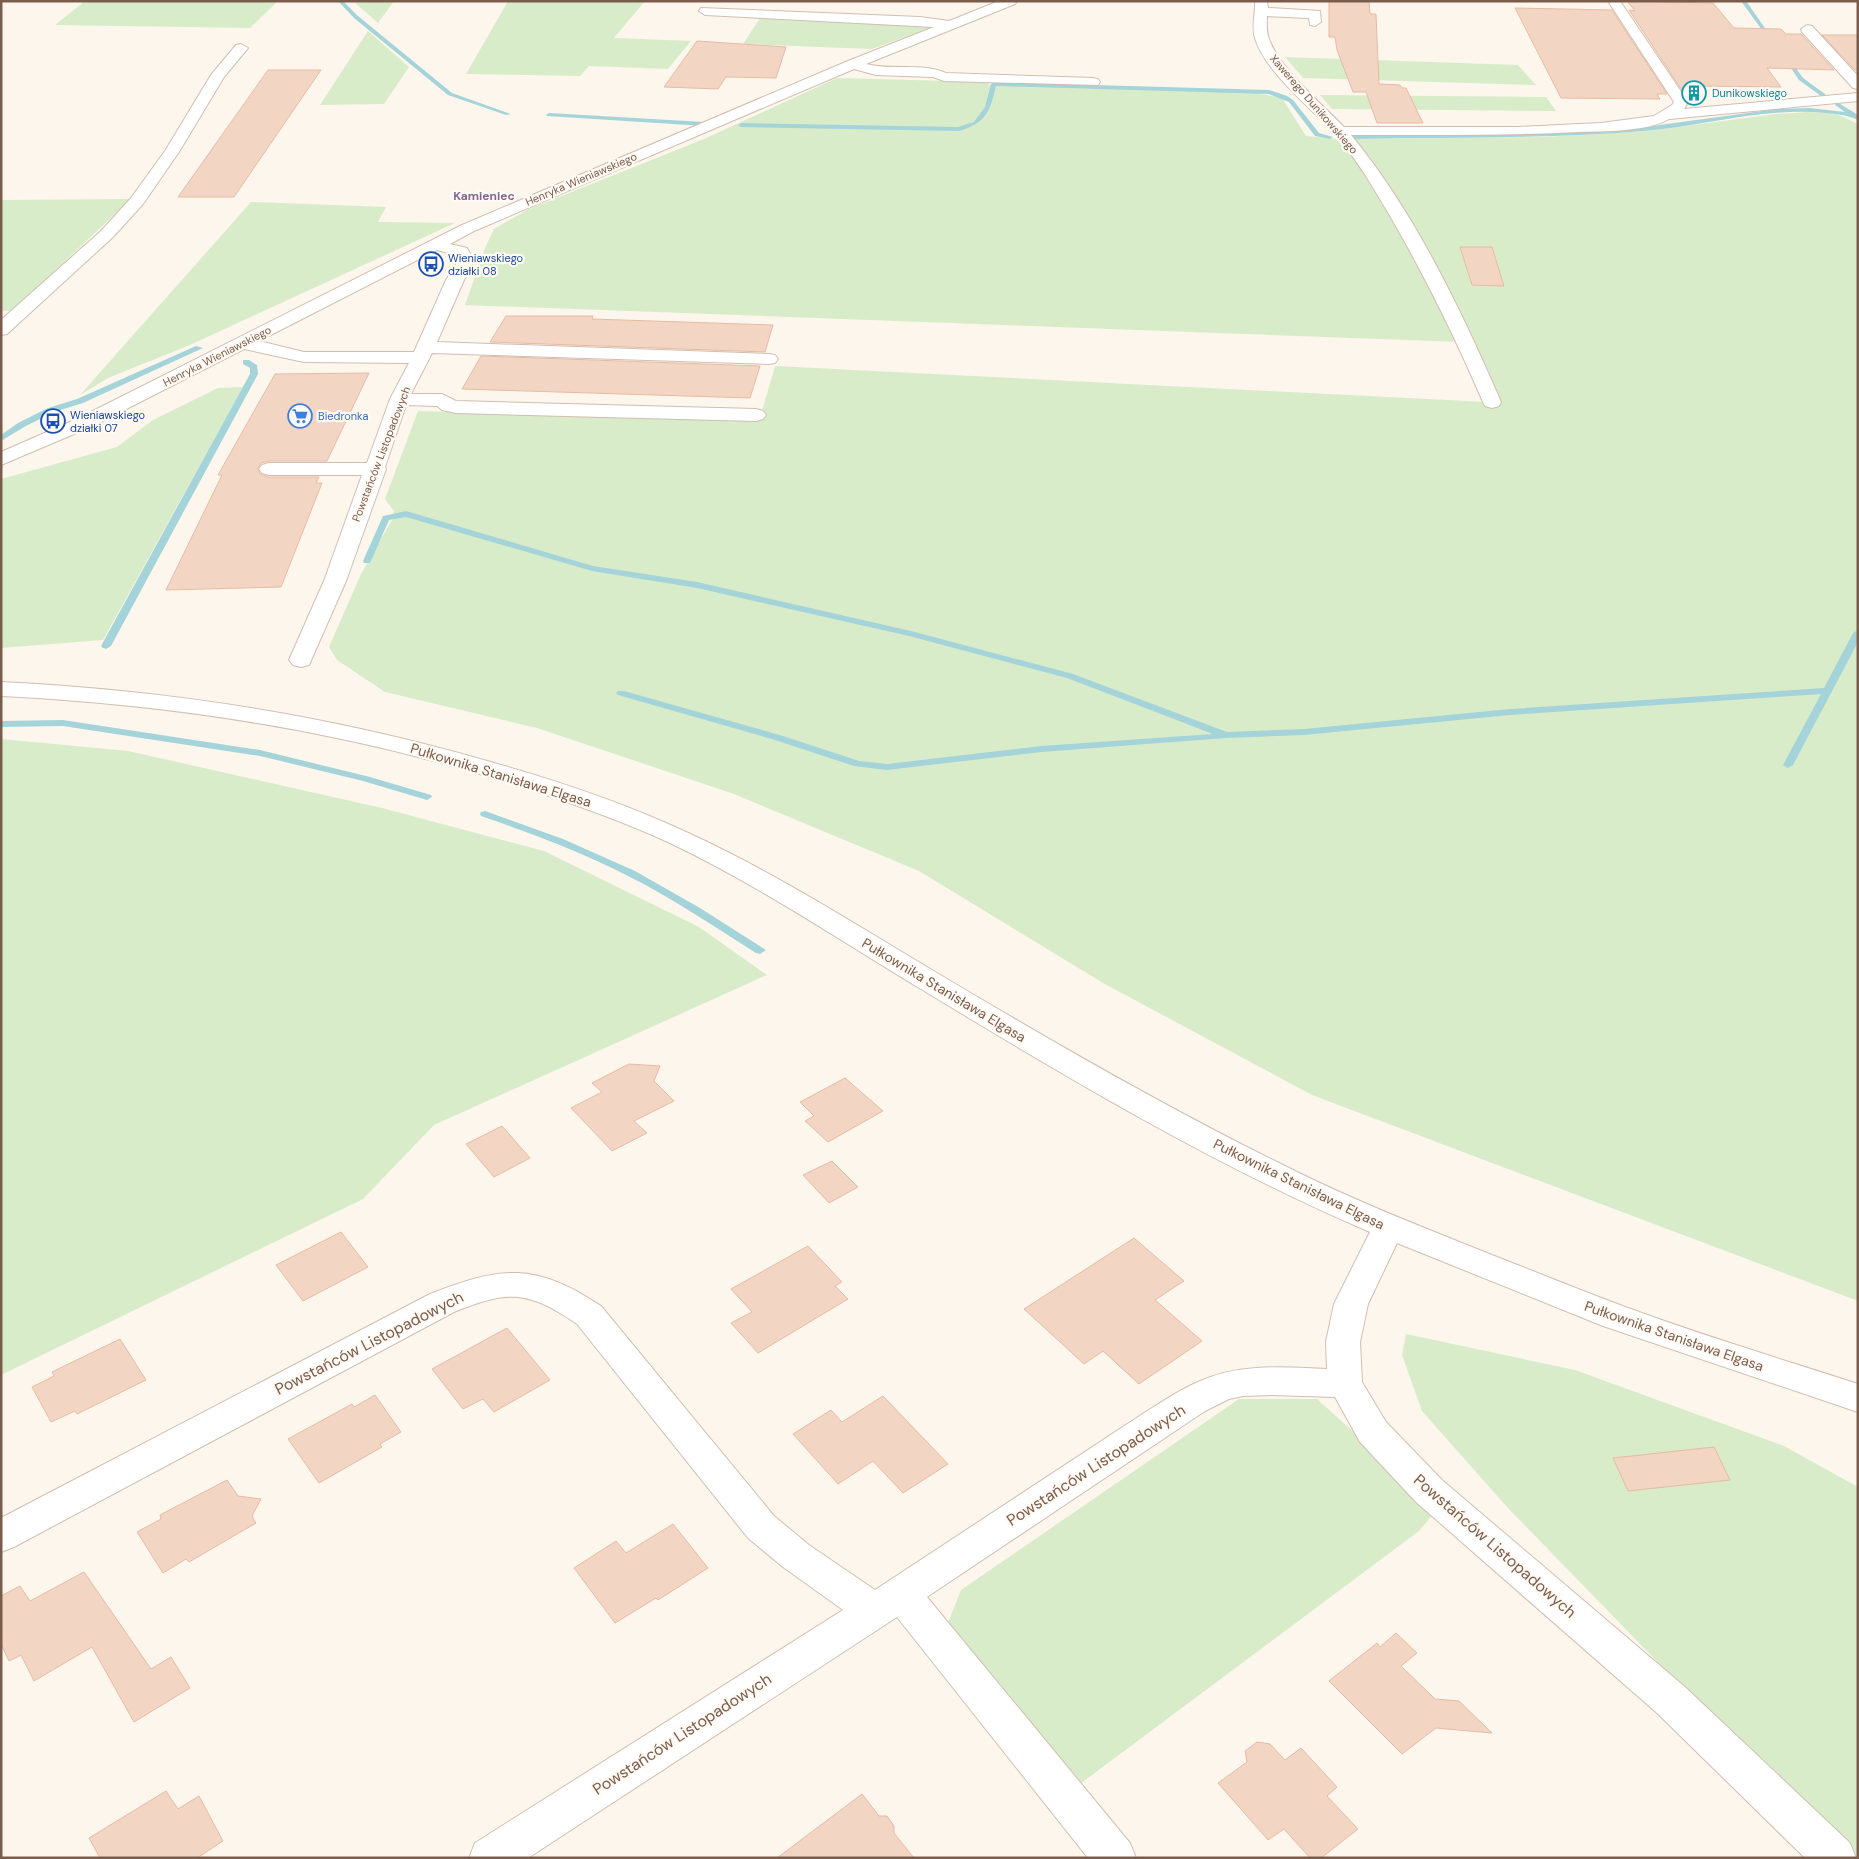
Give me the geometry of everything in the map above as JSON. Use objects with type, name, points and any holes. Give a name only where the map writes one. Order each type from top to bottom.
[{"type":"street","name":"Henryka Wieniawskiego","points":[[1,459],[86,422],[434,244],[505,211],[852,64],[1011,1]]},
{"type":"street","points":[[1614,1],[1681,102],[1678,108],[1669,115]]},
{"type":"street","points":[[1261,7],[1315,14],[1315,22]]},
{"type":"street","name":"Xawerego Dunikowskiego","points":[[1261,7],[1262,40],[1268,51],[1299,89],[1340,131],[1373,175],[1402,222],[1468,345],[1492,402]]},
{"type":"street","points":[[705,11],[920,21],[948,27]]},
{"type":"street","points":[[761,17],[948,27]]},
{"type":"street","points":[[1807,29],[1858,85]]},
{"type":"street","points":[[1,330],[107,234],[137,201],[172,152],[218,75],[241,48]]},
{"type":"street","points":[[852,64],[876,71],[935,73],[944,77],[1094,82]]},
{"type":"street","points":[[1340,131],[1556,130],[1641,123],[1669,115],[1858,97]]},
{"type":"street","name":"Powstańców Listopadowych","points":[[301,660],[335,581],[376,469],[399,399],[423,352],[455,280],[466,261],[465,256],[461,252],[434,244]]},
{"type":"street","points":[[242,343],[304,357],[423,352],[769,359]]},
{"type":"street","points":[[399,399],[442,400],[449,406],[756,415]]},
{"type":"street","points":[[269,469],[376,469]]},
{"type":"street","name":"Pułkownika Stanisława Elgasa","points":[[1,689],[160,700],[322,726],[375,738],[494,770],[611,809],[676,836],[754,875],[1035,1045],[1141,1106],[1270,1172],[1388,1227],[1583,1305],[1729,1356],[1858,1398]]},
{"type":"street","points":[[1345,1383],[1343,1342],[1351,1304],[1388,1227]]},
{"type":"street","name":"Powstańców Listopadowych","points":[[1,1536],[442,1303],[472,1290],[498,1284],[524,1283],[570,1301],[589,1316],[761,1527],[796,1556],[887,1602]]},
{"type":"street","name":"Powstańców Listopadowych","points":[[490,1858],[887,1602],[1196,1399],[1228,1385],[1252,1383],[1345,1383],[1373,1432],[1429,1491],[1671,1700],[1835,1858]]},
{"type":"street","points":[[887,1602],[1115,1858]]},
{"type":"green space","points":[[85,1],[278,1],[250,28],[55,25]]},
{"type":"green space","points":[[353,1],[394,1],[378,23]]},
{"type":"green space","points":[[508,1],[645,1],[614,38],[691,41],[668,69],[589,66],[580,76],[466,74]]},
{"type":"green space","points":[[762,15],[944,23],[872,49],[743,44]]},
{"type":"green space","points":[[368,31],[409,67],[384,104],[320,105]]},
{"type":"green space","points":[[1285,57],[1518,65],[1536,85],[1303,78]]},
{"type":"green space","points":[[837,78],[988,82],[989,85],[1251,92],[1282,98],[1306,136],[1337,139],[1545,137],[1647,131],[1776,114],[1809,112],[1837,114],[1858,124],[1858,1301],[1312,1095],[1103,983],[919,871],[734,794],[537,728],[385,692],[337,660],[329,647],[361,574],[393,518],[394,511],[385,499],[418,411],[759,421],[775,366],[1486,402],[1461,342],[465,305],[485,248],[494,229],[529,209],[704,139]]},
{"type":"green space","points":[[1320,95],[1546,97],[1556,111],[1332,109]]},
{"type":"green space","points":[[131,199],[12,311],[1,311],[1,200]]},
{"type":"green space","points":[[251,202],[386,207],[378,222],[455,223],[190,345],[108,378],[80,395]]},
{"type":"green space","points":[[243,387],[103,640],[1,648],[1,479],[117,447],[153,420],[218,388]]},
{"type":"green space","points":[[1,739],[128,751],[382,808],[544,851],[699,927],[767,975],[434,1125],[363,1199],[1,1375]]},
{"type":"green space","points":[[1406,1334],[1575,1370],[1784,1446],[1858,1487],[1858,1856],[1708,1714],[1507,1507],[1422,1411],[1402,1355]]},
{"type":"green space","points":[[1239,1399],[1317,1399],[1438,1508],[1419,1531],[1080,1784],[946,1628],[961,1590]]},
{"type":"building","points":[[1329,1],[1369,1],[1370,14],[1376,14],[1379,84],[1400,85],[1402,88],[1406,88],[1423,123],[1377,123],[1366,92],[1353,92],[1337,50],[1335,37],[1329,37]]},
{"type":"building","points":[[1627,1],[1713,3],[1734,28],[1781,29],[1786,34],[1801,34],[1834,70],[1767,68],[1781,87],[1693,86],[1699,95],[1685,95],[1629,10],[1635,11]]},
{"type":"building","points":[[1515,8],[1612,10],[1667,94],[1657,94],[1660,99],[1561,98]]},
{"type":"building","points":[[1822,35],[1858,35],[1858,70],[1855,70]]},
{"type":"building","points":[[697,41],[786,47],[776,78],[726,77],[718,89],[664,87]]},
{"type":"building","points":[[268,70],[321,70],[234,197],[178,197]]},
{"type":"building","points":[[1460,247],[1492,247],[1504,286],[1472,285]]},
{"type":"building","points":[[506,316],[593,316],[592,319],[773,325],[765,352],[490,342]]},
{"type":"building","points":[[481,356],[760,366],[750,398],[462,389]]},
{"type":"building","points":[[369,373],[327,461],[269,461],[261,463],[258,468],[260,474],[268,477],[319,477],[316,483],[322,483],[281,587],[166,590],[222,475],[218,475],[275,374]]},
{"type":"building","points":[[629,1064],[660,1066],[654,1081],[674,1101],[634,1121],[647,1133],[612,1151],[571,1108],[602,1092],[592,1083]]},
{"type":"building","points":[[845,1078],[883,1111],[828,1142],[805,1121],[814,1116],[800,1102]]},
{"type":"building","points":[[502,1126],[530,1158],[494,1177],[466,1144]]},
{"type":"building","points":[[832,1161],[858,1187],[829,1203],[803,1175]]},
{"type":"building","points":[[341,1232],[368,1267],[303,1301],[276,1265]]},
{"type":"building","points":[[1134,1238],[1184,1281],[1155,1300],[1202,1341],[1139,1384],[1103,1351],[1084,1364],[1024,1309]]},
{"type":"building","points":[[808,1246],[842,1282],[835,1286],[848,1299],[758,1353],[731,1323],[752,1312],[731,1289]]},
{"type":"building","points":[[507,1328],[550,1380],[494,1412],[483,1399],[463,1409],[432,1369]]},
{"type":"building","points":[[120,1339],[146,1380],[77,1414],[75,1411],[51,1422],[32,1387],[54,1376],[52,1372]]},
{"type":"building","points":[[375,1395],[401,1432],[380,1444],[382,1447],[319,1483],[288,1439],[352,1404],[354,1407]]},
{"type":"building","points":[[883,1396],[948,1464],[903,1493],[873,1461],[838,1484],[793,1434],[831,1410],[842,1422]]},
{"type":"building","points":[[1714,1447],[1730,1480],[1628,1491],[1613,1458]]},
{"type":"building","points":[[227,1480],[238,1496],[261,1499],[252,1516],[256,1523],[189,1562],[186,1559],[163,1573],[137,1532],[161,1519],[160,1515]]},
{"type":"building","points":[[673,1524],[708,1568],[658,1600],[656,1598],[615,1623],[574,1568],[616,1541],[626,1553]]},
{"type":"building","points":[[84,1572],[151,1669],[171,1657],[190,1688],[134,1722],[92,1647],[34,1681],[21,1655],[9,1661],[1,1644],[1,1596],[20,1586],[30,1601]]},
{"type":"building","points":[[1396,1633],[1417,1653],[1401,1666],[1435,1699],[1459,1701],[1492,1733],[1436,1728],[1402,1754],[1329,1681],[1377,1643],[1380,1647]]},
{"type":"building","points":[[1257,1742],[1270,1744],[1285,1760],[1301,1748],[1337,1787],[1327,1796],[1358,1829],[1321,1858],[1310,1858],[1284,1829],[1268,1840],[1218,1783],[1247,1762],[1245,1751]]},
{"type":"building","points":[[166,1791],[178,1809],[199,1796],[223,1841],[197,1858],[100,1858],[89,1838]]},
{"type":"building","points":[[862,1794],[879,1816],[887,1816],[894,1826],[894,1833],[914,1858],[777,1858]]},
{"type":"waterway","points":[[340,1],[356,17],[450,94],[508,114]]},
{"type":"waterway","points":[[1743,1],[1772,40]]},
{"type":"waterway","points":[[1785,57],[1801,79],[1823,95]]},
{"type":"waterway","points":[[741,125],[959,129],[976,123],[988,107],[994,84],[1269,92],[1291,101],[1317,135],[1330,137]]},
{"type":"waterway","points":[[1837,104],[1858,118]]},
{"type":"waterway","points":[[1355,137],[1558,134],[1645,129],[1777,111],[1810,110],[1850,114]]},
{"type":"waterway","points":[[549,115],[704,124]]},
{"type":"waterway","points":[[1,439],[21,425],[51,410],[80,401],[199,348]]},
{"type":"waterway","points":[[106,646],[254,374],[254,367],[246,362]]},
{"type":"waterway","points":[[367,561],[386,518],[406,514],[592,568],[697,585],[911,634],[1070,676],[1226,735],[1304,732],[1510,712],[1827,691]]},
{"type":"waterway","points":[[1788,765],[1858,633]]},
{"type":"waterway","points":[[621,693],[779,738],[858,764],[887,767],[1041,749],[1222,736]]},
{"type":"waterway","points":[[1,724],[63,723],[260,753],[366,779],[427,797]]},
{"type":"waterway","points":[[485,814],[559,841],[631,873],[680,900],[760,950]]},
{"type":"place","name":"Dunikowskiego","points":[[1694,93]]},
{"type":"place","name":"Wieniawskiego działki 08","points":[[431,264]]},
{"type":"place","name":"Biedronka","points":[[300,416]]},
{"type":"place","name":"Wieniawskiego działki 07","points":[[53,421]]},
{"type":"district","name":"Kamieniec","points":[[484,196]]}]
